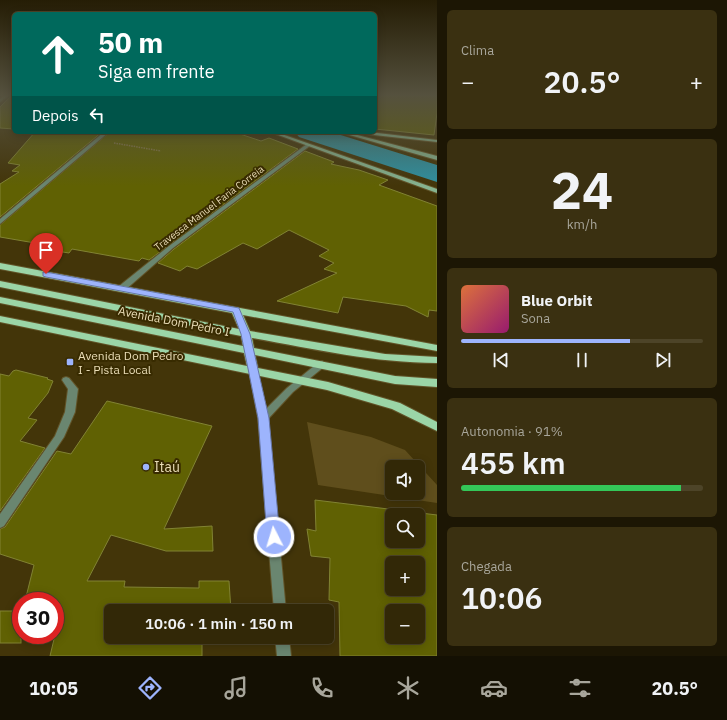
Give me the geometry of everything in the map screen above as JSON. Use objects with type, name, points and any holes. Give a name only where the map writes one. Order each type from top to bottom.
[{"type":"main road","points":[[278,134],[437,191]]},
{"type":"main road","points":[[348,134],[437,158]]},
{"type":"main road","points":[[374,134],[437,141]]},
{"type":"main road","name":"Avenida Dom Pedro I","points":[[0,266],[437,348]]},
{"type":"main road","name":"Avenida Dom Pedro I","points":[[0,284],[246,334],[380,356],[416,360],[437,360]]},
{"type":"main road","name":"Avenida Dom Pedro I","points":[[0,300],[249,349],[395,380],[437,383]]},
{"type":"main road","points":[[236,310],[246,334],[253,371]]},
{"type":"main road","points":[[0,320],[300,380],[383,402],[412,413],[437,427]]},
{"type":"street","points":[[0,222],[105,134]]},
{"type":"street","name":"Travessa Manuel Faria Correia","points":[[122,289],[171,248],[309,145]]},
{"type":"street","points":[[263,418],[300,380],[322,364]]},
{"type":"street","points":[[253,371],[263,418],[279,604]]},
{"type":"street","points":[[0,523],[59,437],[70,412],[73,389],[66,380]]},
{"type":"street","points":[[283,644],[284,656]]},
{"type":"path","points":[[95,142],[124,144],[161,151]]},
{"type":"shaded area","points":[[307,422],[371,437],[405,450],[414,460],[385,460],[385,495],[318,485]]},
{"type":"shaded area","points":[[425,472],[437,485],[437,503],[417,500],[425,500]]},
{"type":"building","points":[[0,125],[12,125],[12,129],[0,128]]},
{"type":"building","points":[[377,125],[435,125],[434,135],[377,129]]},
{"type":"building","points":[[33,134],[100,134],[0,217],[0,184],[19,172],[12,171],[20,165],[8,163]]},
{"type":"building","points":[[108,134],[240,134],[261,141],[269,138],[298,149],[149,260],[142,258],[139,261],[72,249],[69,253],[31,247],[35,243],[0,237],[0,225]]},
{"type":"building","points":[[305,151],[334,162],[331,164],[359,170],[388,180],[379,185],[437,206],[437,311],[429,310],[428,317],[406,306],[343,297],[338,313],[277,301],[337,273],[324,269],[334,263],[319,256],[329,250],[289,230],[257,249],[243,243],[197,269],[187,266],[180,271],[158,263],[174,249]]},
{"type":"building","points":[[16,370],[48,378],[47,379],[53,381],[48,393],[28,418],[37,420],[20,441],[45,448],[0,511],[0,374],[9,376]]},
{"type":"building","points":[[107,401],[212,426],[164,529],[212,526],[213,551],[166,551],[111,535],[87,581],[125,581],[124,587],[199,588],[199,581],[229,581],[231,604],[104,604],[104,644],[202,644],[202,656],[50,656],[53,644],[64,644],[64,592],[27,592],[34,565],[0,554],[0,529],[5,527],[57,451],[71,454]]},
{"type":"building","points":[[315,500],[385,509],[385,548],[425,548],[425,514],[437,515],[437,656],[340,656],[339,602],[329,600],[330,558],[311,556],[307,529],[316,531]]},
{"type":"building","points":[[0,611],[12,611],[12,643],[0,643]]},
{"type":"waterway","points":[[313,134],[437,174]]},
{"type":"place","name":"Avenida Dom Pedro I - Pista Local","points":[[70,362]]},
{"type":"place","name":"Itaú","points":[[146,467]]},
{"type":"route","points":[[46,274],[236,310],[246,334],[263,418],[274,537]]}]
